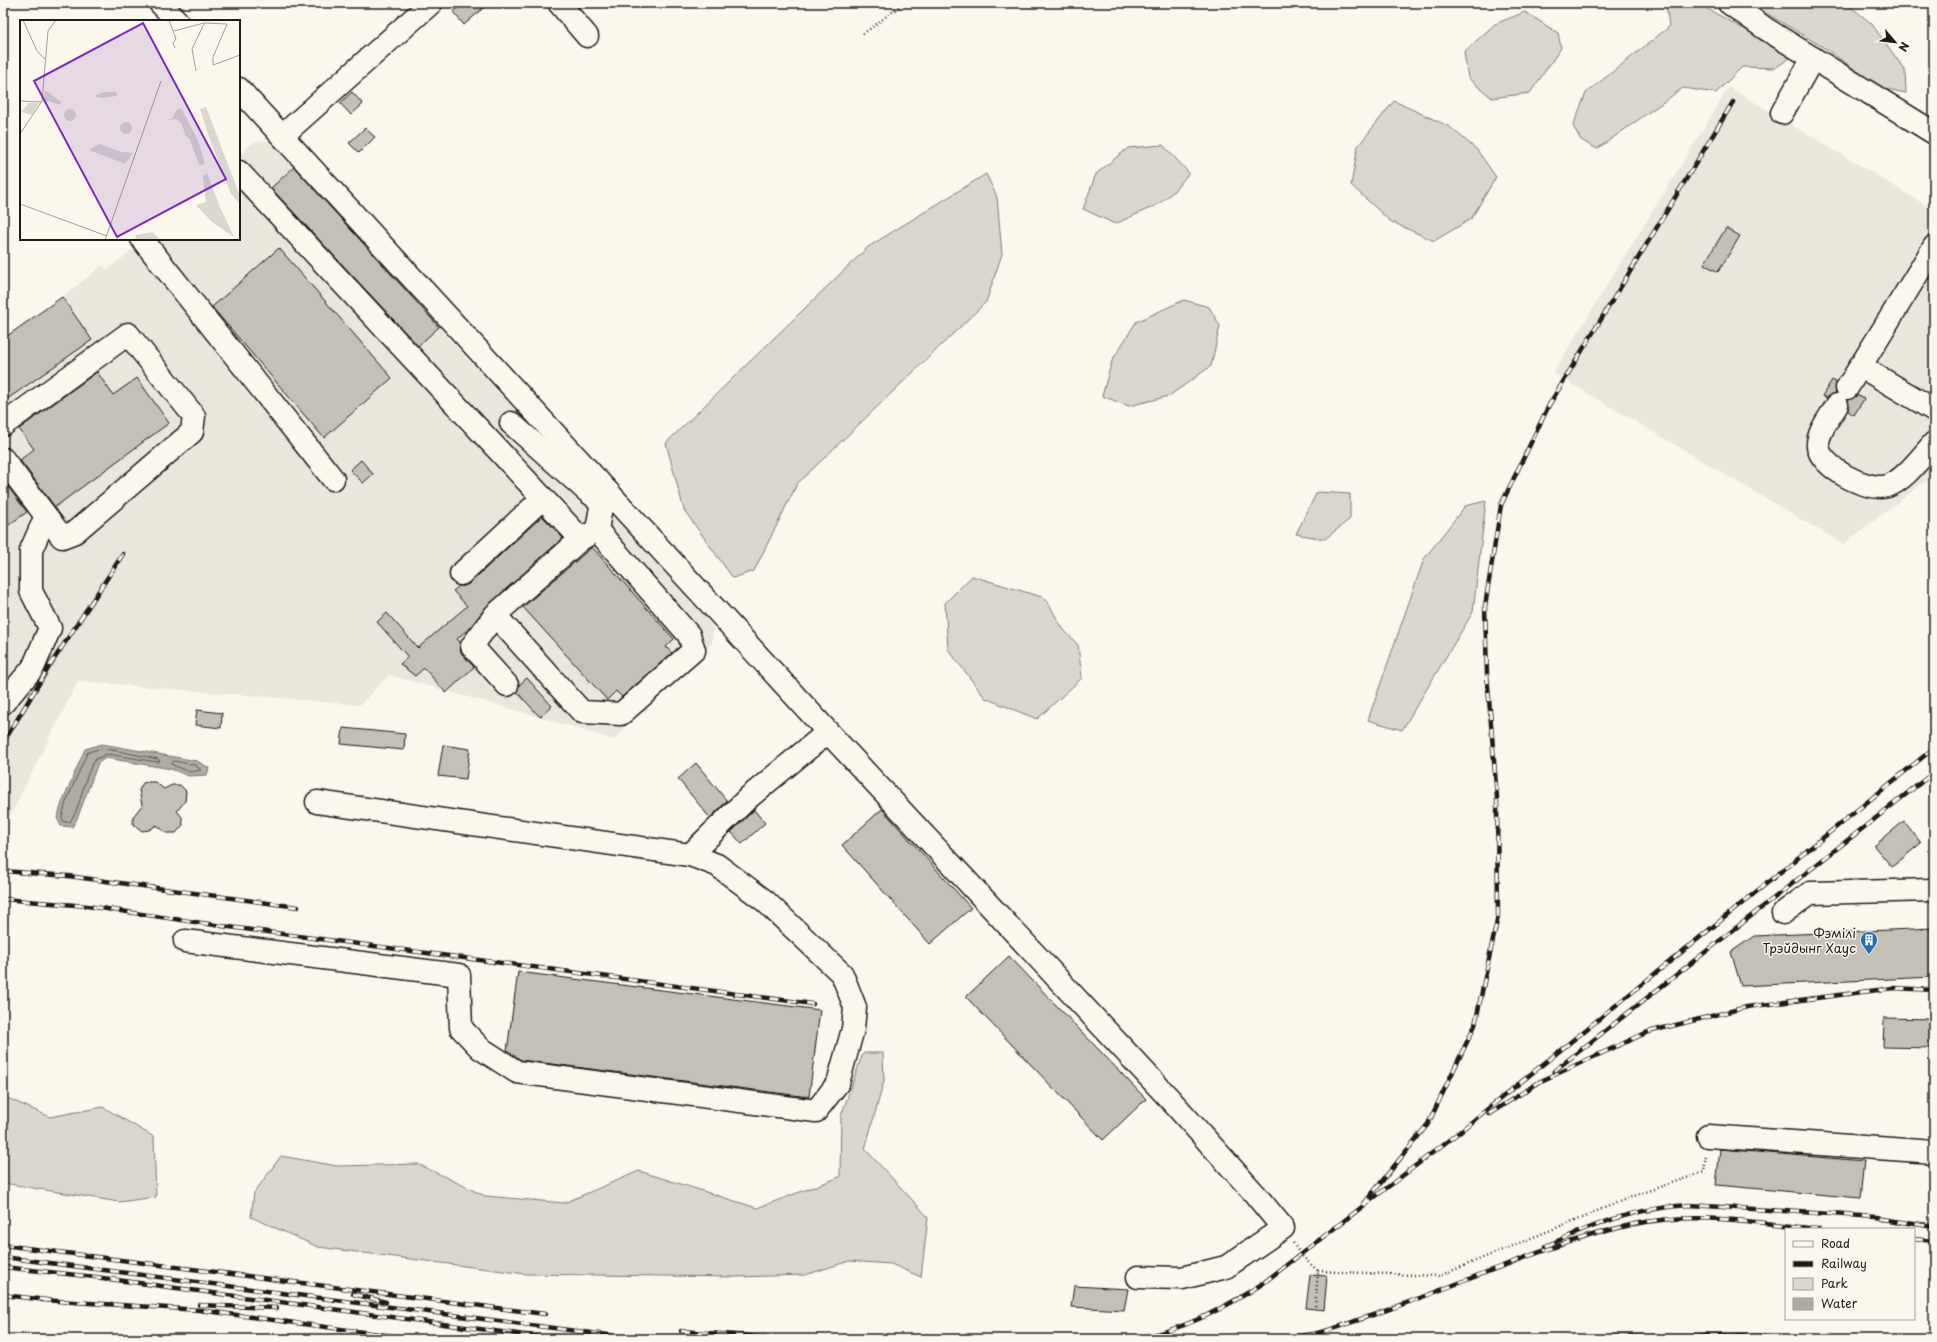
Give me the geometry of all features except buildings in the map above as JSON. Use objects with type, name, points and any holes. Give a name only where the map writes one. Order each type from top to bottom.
[{"type":"street","points":[[160,3],[175,20]]},
{"type":"street","points":[[282,136],[431,3]]},
{"type":"street","points":[[559,3],[587,36]]},
{"type":"street","points":[[1729,3],[1766,29],[1934,133]]},
{"type":"street","points":[[1782,113],[1813,58]]},
{"type":"street","points":[[240,90],[606,498],[828,732],[1167,1096],[1255,1194],[1283,1228],[1226,1267],[1182,1278],[1138,1277]]},
{"type":"street","points":[[240,173],[543,498],[589,534],[689,635],[694,650],[621,714],[582,712],[495,615]]},
{"type":"street","points":[[143,240],[333,479]]},
{"type":"street","points":[[1934,247],[1822,429],[1817,445],[1821,457],[1836,470],[1859,483],[1872,486],[1887,486],[1904,476],[1934,443]]},
{"type":"street","points":[[3,425],[128,334],[194,416],[192,432],[75,532],[62,537],[3,459]]},
{"type":"street","points":[[1860,366],[1934,410]]},
{"type":"street","points":[[511,423],[588,492],[606,498]]},
{"type":"street","points":[[461,574],[543,498]]},
{"type":"street","points":[[507,685],[472,646],[495,615],[589,534],[606,498]]},
{"type":"street","points":[[3,703],[33,668],[50,628],[31,591],[31,550],[46,516]]},
{"type":"street","points":[[690,855],[748,798],[828,732]]},
{"type":"street","points":[[185,941],[459,975],[461,1028],[480,1048],[517,1072],[816,1111],[838,1083],[853,1029],[855,1007],[842,974],[765,901],[717,865],[690,855],[317,802]]},
{"type":"street","points":[[1783,913],[1810,893],[1934,890]]},
{"type":"street","points":[[1708,1136],[1934,1152]]},
{"type":"path","points":[[863,34],[904,3]]},
{"type":"path","points":[[1283,1228],[1301,1255],[1318,1272],[1439,1276],[1636,1194],[1704,1172],[1708,1136]]},
{"type":"path","points":[[1315,1309],[1318,1272]]},
{"type":"shaded area","points":[[1729,87],[1934,210],[1934,475],[1843,544],[1553,373]]},
{"type":"shaded area","points":[[276,140],[439,327],[517,412],[590,486],[713,625],[712,644],[645,706],[614,740],[540,717],[389,675],[360,705],[78,681],[3,830],[3,339],[62,297],[103,265],[107,270],[145,240],[240,240],[240,154],[254,142]]},
{"type":"green space","points":[[1666,3],[1697,3],[1753,34],[1790,58],[1775,68],[1742,67],[1716,93],[1683,88],[1597,149],[1581,140],[1573,126],[1586,93],[1669,27]]},
{"type":"green space","points":[[1752,3],[1846,3],[1871,23],[1905,70],[1906,93],[1881,88],[1826,49]]},
{"type":"green space","points":[[1525,12],[1558,33],[1561,48],[1530,93],[1492,98],[1468,78],[1464,52],[1495,24]]},
{"type":"green space","points":[[1394,101],[1450,127],[1477,150],[1496,177],[1471,219],[1434,241],[1390,221],[1351,185],[1358,146]]},
{"type":"green space","points":[[1163,145],[1189,173],[1173,192],[1159,204],[1115,224],[1083,209],[1096,174],[1128,148]]},
{"type":"green space","points":[[986,174],[997,197],[1002,254],[986,302],[797,484],[754,571],[733,578],[684,510],[666,443],[868,247]]},
{"type":"green space","points":[[1184,300],[1209,307],[1220,326],[1211,366],[1169,396],[1129,406],[1102,396],[1112,361],[1136,322]]},
{"type":"green space","points":[[1317,492],[1350,494],[1350,519],[1325,539],[1296,534]]},
{"type":"green space","points":[[1486,501],[1473,612],[1402,730],[1368,720],[1424,559],[1465,506]]},
{"type":"green space","points":[[972,576],[1045,598],[1063,629],[1078,645],[1082,678],[1037,719],[985,698],[948,649],[945,603]]},
{"type":"green space","points":[[863,1053],[883,1053],[884,1081],[865,1149],[928,1217],[921,1277],[891,1264],[849,1261],[805,1275],[735,1277],[526,1274],[318,1247],[251,1217],[254,1193],[281,1156],[337,1166],[418,1164],[485,1196],[564,1203],[639,1171],[757,1208],[840,1177],[841,1116]]},
{"type":"green space","points":[[3,1096],[50,1117],[103,1107],[154,1137],[156,1197],[119,1202],[3,1183]]},
{"type":"water","points":[[102,744],[197,761],[209,768],[207,775],[189,776],[171,769],[106,758],[98,763],[77,819],[72,827],[61,826],[57,818],[63,800],[85,749]]},
{"type":"railway","points":[[1363,1205],[1428,1124],[1475,1025],[1498,916],[1497,798],[1487,674],[1485,606],[1501,505],[1549,405],[1733,102]]},
{"type":"railway","points":[[3,743],[49,667],[123,554]]},
{"type":"railway","points":[[1133,1339],[1185,1325],[1216,1311],[1262,1284],[1458,1133],[1934,748]]},
{"type":"railway","points":[[1554,1071],[1933,773]]},
{"type":"railway","points":[[3,871],[68,876],[298,907]]},
{"type":"railway","points":[[3,899],[87,906],[222,926],[813,1004]]},
{"type":"railway","points":[[1489,1114],[1541,1081],[1648,1032],[1747,1007],[1893,988],[1934,990]]},
{"type":"railway","points":[[1546,1246],[1599,1224],[1633,1213],[1690,1205],[1877,1217],[1934,1226]]},
{"type":"railway","points":[[1271,1339],[1309,1335],[1334,1329],[1535,1254],[1601,1232],[1635,1224],[1658,1220],[1704,1218],[1750,1221],[1810,1228]]},
{"type":"railway","points":[[1915,1239],[1934,1241]]},
{"type":"railway","points":[[3,1245],[545,1314]]},
{"type":"railway","points":[[3,1257],[638,1339]]},
{"type":"railway","points":[[3,1267],[95,1277],[554,1339]]},
{"type":"railway","points":[[353,1294],[386,1302]]},
{"type":"railway","points":[[3,1295],[47,1300]]},
{"type":"railway","points":[[42,1300],[199,1310],[393,1336]]},
{"type":"railway","points":[[199,1305],[277,1308]]},
{"type":"railway","points":[[681,1331],[789,1339]]},
{"type":"railway","points":[[1565,1339],[1592,1337],[1762,1336],[1777,1339]]},
{"type":"place","name":"Фэмілі Трэйдынг Хаус","points":[[1869,955]]}]
